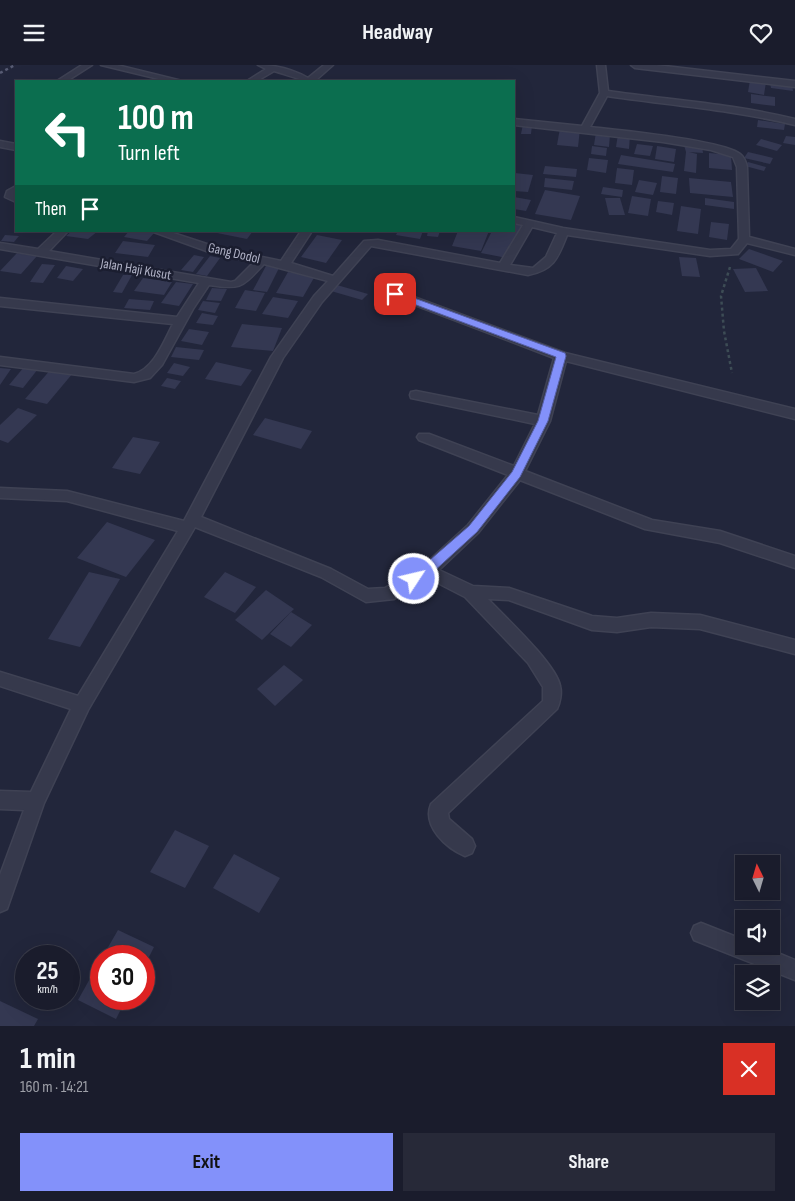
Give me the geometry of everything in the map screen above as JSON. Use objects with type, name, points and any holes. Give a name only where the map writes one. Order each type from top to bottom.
[{"type":"street","points":[[63,80],[88,65]]},
{"type":"street","points":[[105,65],[173,80]]},
{"type":"street","points":[[262,65],[294,74],[306,80]]},
{"type":"street","points":[[309,80],[329,65]]},
{"type":"street","points":[[586,128],[604,93],[601,65]]},
{"type":"street","points":[[636,65],[719,70],[795,84]]},
{"type":"street","points":[[253,80],[273,68]]},
{"type":"street","points":[[604,93],[724,110],[754,112],[795,122]]},
{"type":"street","points":[[515,122],[586,128],[704,145],[736,156],[742,163],[744,239],[734,252],[710,253],[563,231],[515,220]]},
{"type":"street","points":[[0,144],[15,147]]},
{"type":"street","points":[[15,190],[10,197],[15,199]]},
{"type":"street","points":[[504,266],[528,223]]},
{"type":"street","points":[[0,902],[36,801],[82,705],[189,524],[278,357],[318,299],[368,243],[378,243],[528,271],[538,271],[549,264],[563,231]]},
{"type":"street","points":[[40,253],[62,232]]},
{"type":"street","name":"Gang Dodol","points":[[159,232],[216,251],[284,265],[336,280]]},
{"type":"street","points":[[284,265],[306,232]]},
{"type":"street","points":[[744,239],[795,252]]},
{"type":"street","name":"Jalan Haji Kusut","points":[[0,246],[231,285],[239,283],[262,260]]},
{"type":"street","points":[[0,361],[134,378],[146,375],[158,362],[180,321],[206,281]]},
{"type":"street","points":[[395,294],[561,356],[795,414]]},
{"type":"street","points":[[1,303],[180,321]]},
{"type":"street","points":[[0,493],[67,496],[189,524],[326,573],[366,596],[388,594],[427,571],[473,529],[517,474],[543,421],[561,356]]},
{"type":"street","points":[[416,395],[543,421]]},
{"type":"street","points":[[424,437],[650,525],[720,537],[795,562]]},
{"type":"street","points":[[427,571],[471,592],[534,658],[552,687],[551,703],[438,810],[440,823],[464,846]]},
{"type":"street","points":[[471,592],[509,593],[592,623],[617,625],[651,620],[700,623],[795,647]]},
{"type":"street","points":[[0,679],[82,705]]},
{"type":"street","points":[[0,800],[36,801]]},
{"type":"street","points":[[701,933],[795,970]]},
{"type":"path","points":[[732,373],[724,331],[721,296],[734,252]]},
{"type":"building","points":[[750,80],[766,82],[764,95],[748,92]]},
{"type":"building","points":[[770,83],[792,85],[793,91],[771,88]]},
{"type":"building","points":[[751,94],[775,97],[775,106],[751,103]]},
{"type":"building","points":[[758,120],[785,124],[784,130],[757,127]]},
{"type":"building","points":[[523,124],[532,125],[531,134],[521,134]]},
{"type":"building","points":[[560,128],[580,129],[578,147],[557,145]]},
{"type":"building","points":[[596,132],[610,134],[609,147],[594,145]]},
{"type":"building","points":[[618,134],[630,135],[629,149],[616,147]]},
{"type":"building","points":[[786,136],[795,137],[795,145],[783,143]]},
{"type":"building","points":[[761,139],[782,145],[777,151],[756,145]]},
{"type":"building","points":[[637,144],[653,146],[650,156],[634,154]]},
{"type":"building","points":[[684,145],[702,146],[703,153],[689,152],[697,154],[696,173],[684,171],[686,152]]},
{"type":"building","points":[[592,146],[607,148],[606,156],[591,154]]},
{"type":"building","points":[[657,146],[676,149],[674,162],[655,159]]},
{"type":"building","points":[[748,152],[773,158],[770,164],[744,158]]},
{"type":"building","points":[[709,153],[731,155],[732,170],[709,168]]},
{"type":"building","points":[[621,155],[675,164],[673,172],[618,164]]},
{"type":"building","points":[[589,158],[608,160],[606,173],[587,170]]},
{"type":"building","points":[[748,162],[766,167],[764,171],[745,166]]},
{"type":"building","points":[[545,166],[577,169],[576,177],[543,174]]},
{"type":"building","points":[[617,168],[634,170],[632,185],[615,183]]},
{"type":"building","points":[[515,173],[533,175],[528,192],[515,191]]},
{"type":"building","points":[[662,176],[678,178],[676,194],[660,192]]},
{"type":"building","points":[[545,178],[574,181],[572,190],[544,187]]},
{"type":"building","points":[[689,178],[731,182],[733,197],[690,193]]},
{"type":"building","points":[[639,180],[657,183],[653,195],[635,192]]},
{"type":"building","points":[[603,187],[623,190],[622,197],[601,194]]},
{"type":"building","points":[[545,190],[580,196],[571,220],[535,214]]},
{"type":"building","points":[[632,196],[651,199],[648,216],[628,213]]},
{"type":"building","points":[[515,197],[531,200],[526,211],[515,209]]},
{"type":"building","points":[[605,198],[620,198],[625,215],[609,215]]},
{"type":"building","points":[[705,198],[734,202],[734,209],[705,205]]},
{"type":"building","points":[[658,201],[674,203],[672,215],[656,212]]},
{"type":"building","points":[[681,206],[701,209],[698,234],[677,231]]},
{"type":"building","points":[[515,221],[524,223],[507,258],[481,253],[492,232],[515,232]]},
{"type":"building","points":[[711,222],[729,224],[727,240],[709,237]]},
{"type":"building","points":[[71,232],[97,232],[88,239],[66,236]]},
{"type":"building","points":[[128,232],[154,233],[147,241],[124,237]]},
{"type":"building","points":[[212,232],[252,232],[247,239]]},
{"type":"building","points":[[398,232],[423,232],[420,239],[396,235]]},
{"type":"building","points":[[428,232],[440,232],[438,237],[427,236]]},
{"type":"building","points":[[458,232],[489,232],[481,251],[452,246]]},
{"type":"building","points":[[5,235],[19,236],[14,242],[1,241]]},
{"type":"building","points":[[317,235],[342,240],[326,263],[301,257]]},
{"type":"building","points":[[123,241],[155,245],[148,257],[115,253]]},
{"type":"building","points":[[749,249],[783,261],[773,272],[739,259]]},
{"type":"building","points":[[17,253],[37,256],[21,274],[0,271]]},
{"type":"building","points":[[194,255],[204,257],[193,272],[181,270]]},
{"type":"building","points":[[210,256],[220,258],[207,276],[196,274]]},
{"type":"building","points":[[679,257],[696,258],[700,277],[682,276]]},
{"type":"building","points":[[42,264],[55,265],[43,283],[30,282]]},
{"type":"building","points":[[267,264],[280,266],[267,292],[253,290]]},
{"type":"building","points":[[66,266],[83,269],[73,281],[57,278]]},
{"type":"building","points":[[756,268],[768,291],[745,292],[733,269]]},
{"type":"building","points":[[288,272],[315,276],[303,297],[276,293]]},
{"type":"building","points":[[123,275],[132,275],[122,293],[113,292]]},
{"type":"building","points":[[143,278],[172,282],[164,295],[134,291]]},
{"type":"building","points":[[176,282],[193,284],[179,306],[161,303]]},
{"type":"building","points":[[337,285],[368,294],[362,300],[331,291]]},
{"type":"building","points":[[212,288],[227,289],[221,301],[206,300]]},
{"type":"building","points":[[245,290],[265,293],[256,311],[235,308]]},
{"type":"building","points":[[273,297],[298,301],[288,318],[262,314]]},
{"type":"building","points":[[129,299],[154,301],[150,310],[124,308]]},
{"type":"building","points":[[203,301],[220,303],[215,313],[198,310]]},
{"type":"building","points":[[202,313],[218,316],[213,325],[196,323]]},
{"type":"building","points":[[242,324],[282,328],[273,351],[231,347]]},
{"type":"building","points":[[189,329],[209,332],[202,345],[181,341]]},
{"type":"building","points":[[176,347],[204,350],[199,360],[171,357]]},
{"type":"building","points":[[216,362],[252,370],[241,386],[205,379]]},
{"type":"building","points":[[174,363],[190,367],[183,376],[167,373]]},
{"type":"building","points":[[24,367],[38,369],[23,388],[9,385]]},
{"type":"building","points":[[0,368],[11,369],[0,385]]},
{"type":"building","points":[[52,368],[73,373],[47,404],[25,399]]},
{"type":"building","points":[[167,378],[181,381],[175,389],[161,386]]},
{"type":"building","points":[[18,408],[37,415],[8,443],[0,440],[0,425]]},
{"type":"building","points":[[265,418],[312,431],[301,449],[253,435]]},
{"type":"building","points":[[133,437],[160,442],[140,474],[112,468]]},
{"type":"building","points":[[107,522],[155,540],[126,577],[77,558]]},
{"type":"building","points":[[89,572],[120,579],[80,647],[48,639]]},
{"type":"building","points":[[225,572],[256,587],[235,613],[204,597]]},
{"type":"building","points":[[266,590],[294,609],[262,640],[235,620]]},
{"type":"building","points":[[291,612],[312,625],[291,647],[270,634]]},
{"type":"building","points":[[284,665],[303,680],[275,706],[257,689]]},
{"type":"building","points":[[175,830],[209,846],[185,888],[150,872]]},
{"type":"building","points":[[234,854],[280,878],[259,913],[213,888]]},
{"type":"building","points":[[118,930],[150,945],[109,945]]},
{"type":"building","points":[[90,979],[90,1006],[80,1001],[80,996]]},
{"type":"building","points":[[0,1001],[15,1008],[15,1010],[38,1019],[34,1026],[0,1026]]},
{"type":"building","points":[[98,1010],[120,1010],[116,1019]]},
{"type":"railway","points":[[0,73],[15,65]]},
{"type":"route","points":[[395,294],[561,356],[543,421],[517,474],[473,529],[427,571],[414,579]]}]
